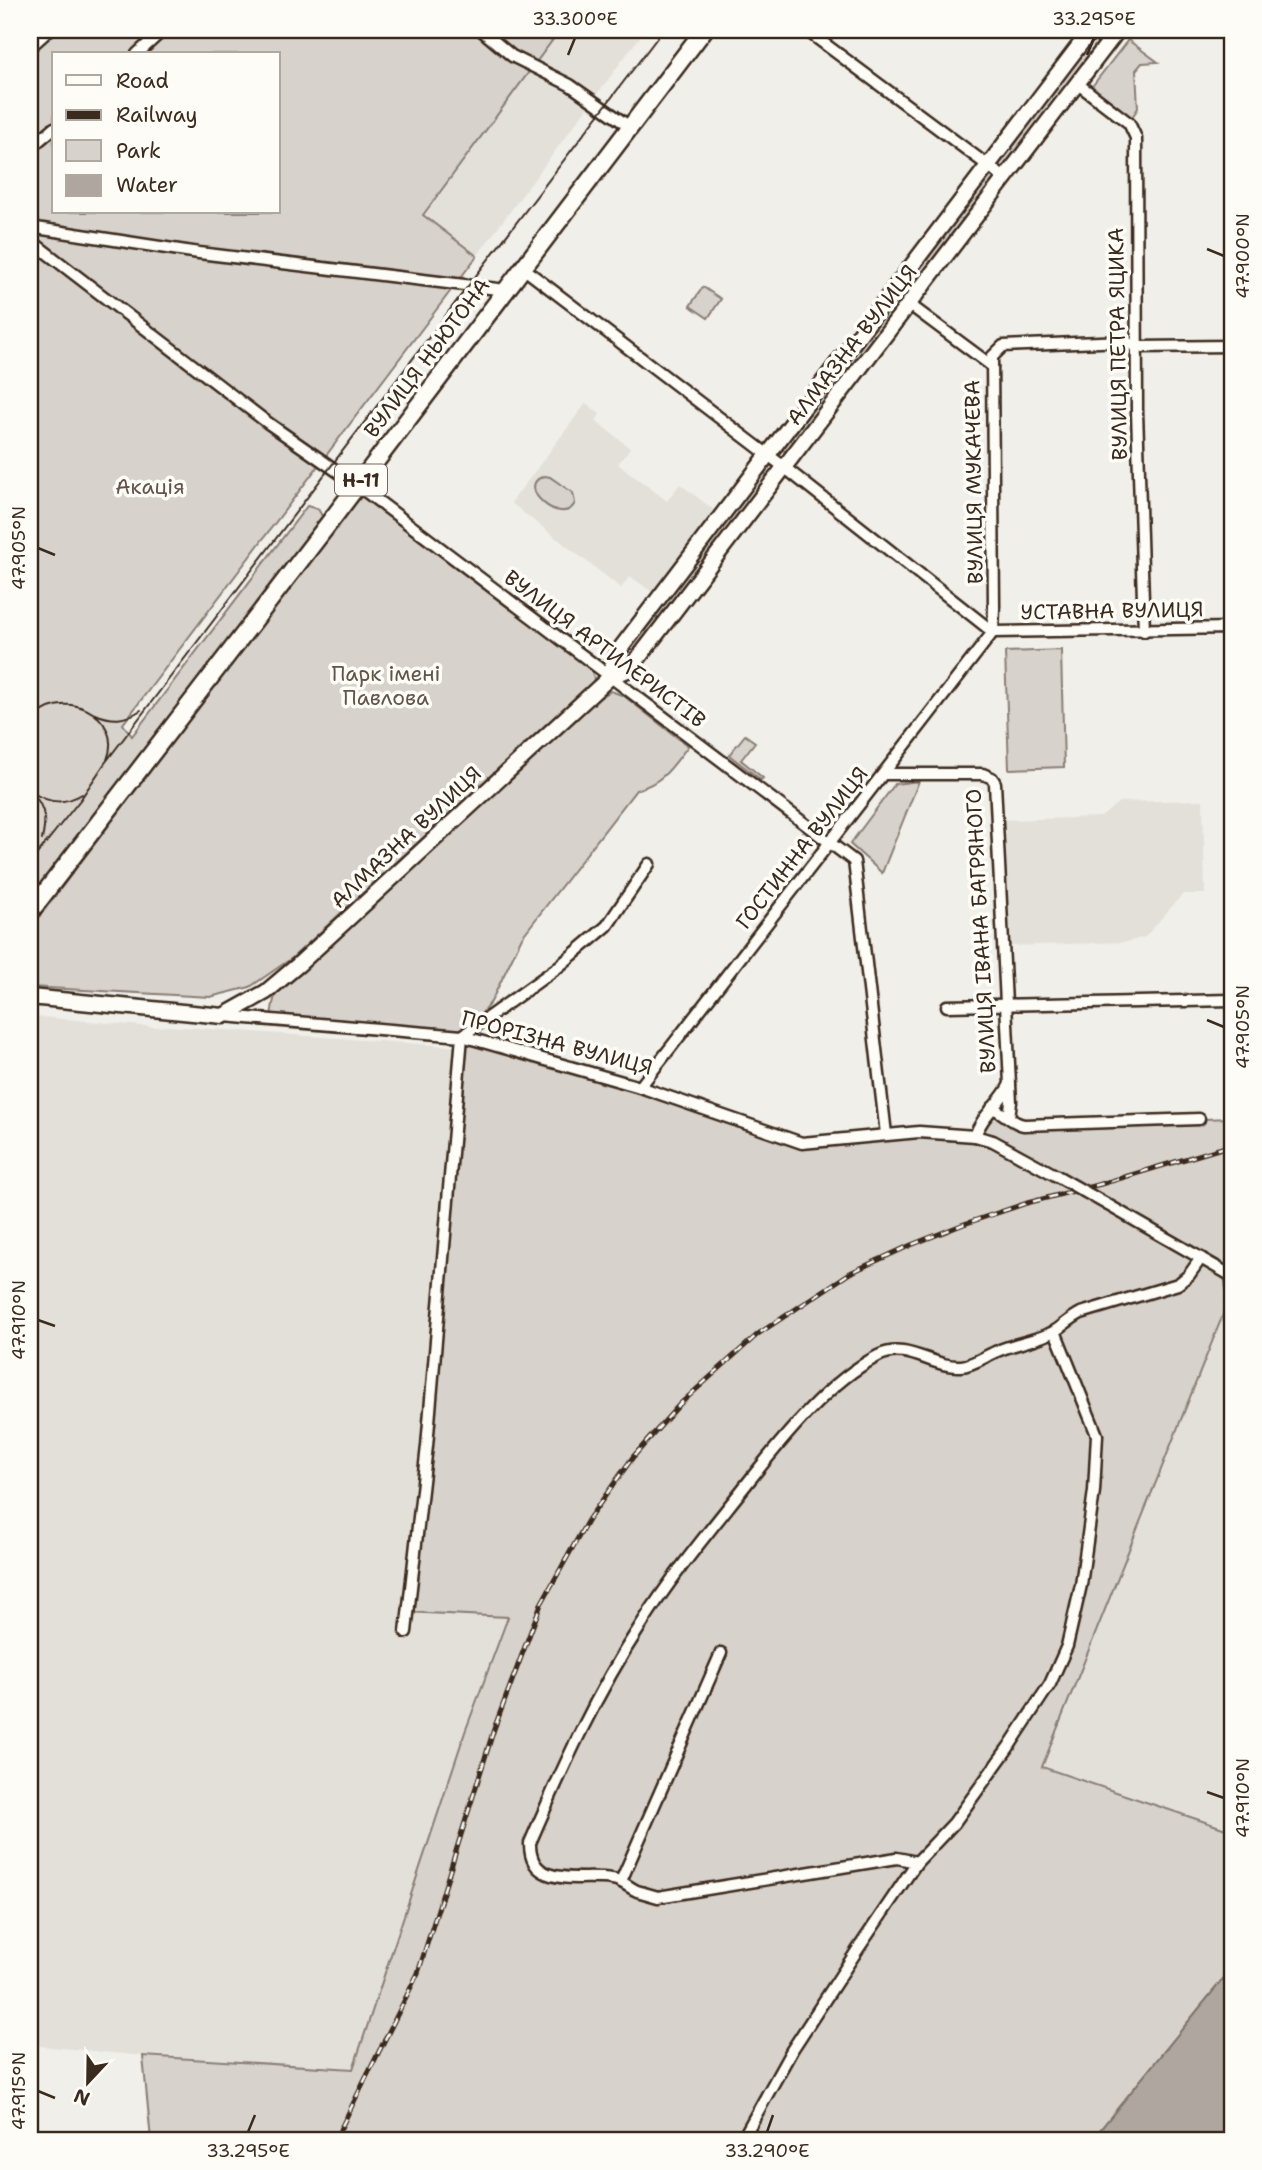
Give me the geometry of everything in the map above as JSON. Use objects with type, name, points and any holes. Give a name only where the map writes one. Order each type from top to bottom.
[{"type":"main road","name":"ВУЛИЦЯ НЬЮТОНА","points":[[30,912],[704,30]]},
{"type":"street","points":[[30,47],[49,30]]},
{"type":"street","points":[[140,52],[163,30]]},
{"type":"street","points":[[481,30],[512,56],[570,85],[630,127]]},
{"type":"street","points":[[806,30],[1006,178]]},
{"type":"street","name":"АЛМАЗНА ВУЛИЦЯ","points":[[610,677],[614,657],[1091,30]]},
{"type":"street","name":"АЛМАЗНА ВУЛИЦЯ","points":[[223,1016],[266,992],[299,965],[610,677],[630,669],[1118,30]]},
{"type":"street","name":"ВУЛИЦЯ ПЕТРА ЯЦИКА","points":[[1078,84],[1129,122],[1136,138],[1137,347],[1144,631]]},
{"type":"street","points":[[30,148],[52,130]]},
{"type":"street","points":[[30,227],[199,253],[506,290]]},
{"type":"street","name":"ВУЛИЦЯ АРТИЛЕРИСТІВ","points":[[30,240],[268,424],[357,485],[854,861],[886,1134]]},
{"type":"street","points":[[523,268],[784,467],[993,632]]},
{"type":"street","points":[[910,305],[992,366]]},
{"type":"street","name":"ВУЛИЦЯ МУКАЧЕВА","points":[[993,632],[992,357],[1003,346],[1124,341],[1137,347]]},
{"type":"street","points":[[1137,347],[1232,346]]},
{"type":"street","name":"УСТАВНА ВУЛИЦЯ","points":[[993,632],[1232,628]]},
{"type":"street","name":"ГОСТИННА ВУЛИЦЯ","points":[[640,1087],[993,632]]},
{"type":"street","name":"ВУЛИЦЯ ІВАНА БАГРЯНОГО","points":[[884,774],[983,774],[992,778],[995,783],[1010,1084],[984,1115],[975,1136]]},
{"type":"street","points":[[406,1632],[426,1446],[462,1036],[557,968],[607,926],[649,864]]},
{"type":"street","name":"ПРОРІЗНА ВУЛИЦЯ","points":[[30,997],[462,1036],[640,1087],[802,1143],[933,1132],[975,1136],[993,1142],[1057,1176],[1232,1276]]},
{"type":"street","points":[[947,1006],[1232,1000]]},
{"type":"street","points":[[1009,1117],[1010,1084]]},
{"type":"street","points":[[992,1108],[1024,1125],[1199,1119]]},
{"type":"street","points":[[917,1863],[897,1858],[658,1897],[638,1892],[613,1879],[549,1875],[538,1871],[530,1855],[530,1843],[582,1730],[639,1627],[681,1566],[801,1418],[851,1374],[880,1354],[897,1352],[960,1366],[1055,1331],[1081,1313],[1178,1284],[1189,1275],[1201,1258]]},
{"type":"street","points":[[742,2140],[792,2050],[917,1863],[954,1823],[1008,1748],[1050,1684],[1067,1646],[1087,1546],[1097,1435],[1055,1331]]},
{"type":"street","points":[[621,1881],[721,1653]]},
{"type":"shaded area","points":[[560,30],[645,30],[477,256],[423,215]]},
{"type":"shaded area","points":[[586,403],[600,414],[596,421],[630,448],[618,464],[667,501],[680,484],[714,510],[652,592],[630,576],[621,588],[511,503]]},
{"type":"shaded area","points":[[1203,800],[1205,894],[1183,894],[1145,937],[1127,942],[1010,946],[1005,820],[1101,817],[1119,802]]},
{"type":"shaded area","points":[[30,1016],[462,1047],[427,1446],[406,1612],[509,1616],[465,1732],[353,2069],[176,2059],[30,2045]]},
{"type":"shaded area","points":[[1232,1292],[1232,1831],[1042,1767]]},
{"type":"green space","name":"Акація","points":[[30,30],[560,30],[423,215],[477,256],[123,724],[132,736],[307,506],[318,509],[325,521],[30,903]]},
{"type":"green space","points":[[1098,30],[1112,30],[1006,168],[1001,168],[998,162]]},
{"type":"green space","points":[[1128,40],[1158,62],[1142,63],[1136,70],[1138,108],[1131,119],[1090,89]]},
{"type":"green space","points":[[992,173],[998,177],[789,451],[784,451],[781,448]]},
{"type":"green space","points":[[703,287],[721,299],[708,318],[690,306]]},
{"type":"green space","points":[[761,472],[766,474],[767,479],[626,664],[620,659]]},
{"type":"green space","points":[[545,476],[573,493],[575,503],[569,510],[552,508],[543,503],[537,495],[534,488],[536,481]]},
{"type":"green space","name":"Парк імені Павлова","points":[[360,495],[591,669],[593,682],[292,958],[250,987],[210,997],[30,987],[30,929]]},
{"type":"green space","points":[[1061,650],[1064,767],[1009,769],[1005,652]]},
{"type":"green space","points":[[611,691],[624,696],[688,746],[660,779],[636,790],[522,937],[491,1002],[463,1036],[802,1143],[886,1134],[974,1136],[992,1108],[1024,1125],[1232,1118],[1232,1268],[1111,1200],[1096,1205],[1224,1275],[1226,1289],[1232,1292],[1042,1767],[1232,1831],[1232,1968],[1092,2140],[151,2140],[143,2056],[353,2069],[465,1732],[508,1617],[405,1612],[427,1446],[462,1036],[271,1020],[273,1001],[283,986],[304,971],[596,700]]},
{"type":"green space","points":[[745,735],[755,742],[741,760],[763,778],[761,780],[729,755]]},
{"type":"green space","points":[[919,781],[882,873],[850,844],[895,784]]},
{"type":"water","points":[[1232,1968],[1232,2140],[1092,2140],[1099,2131]]},
{"type":"tram line","points":[[30,863],[663,30]]},
{"type":"tram line","points":[[30,723],[43,711],[58,706],[73,705],[87,710],[99,718],[107,730],[110,744],[107,760]]},
{"type":"tram line","points":[[95,714],[118,719],[141,710]]},
{"type":"tram line","points":[[33,793],[58,801],[70,800],[82,794]]},
{"type":"tram line","points":[[34,795],[44,816],[42,840]]},
{"type":"railway","points":[[335,2140],[418,1973],[494,1729],[541,1604],[588,1520],[633,1457],[680,1404],[758,1334],[850,1273],[964,1224],[1027,1203],[1232,1145]]}]
